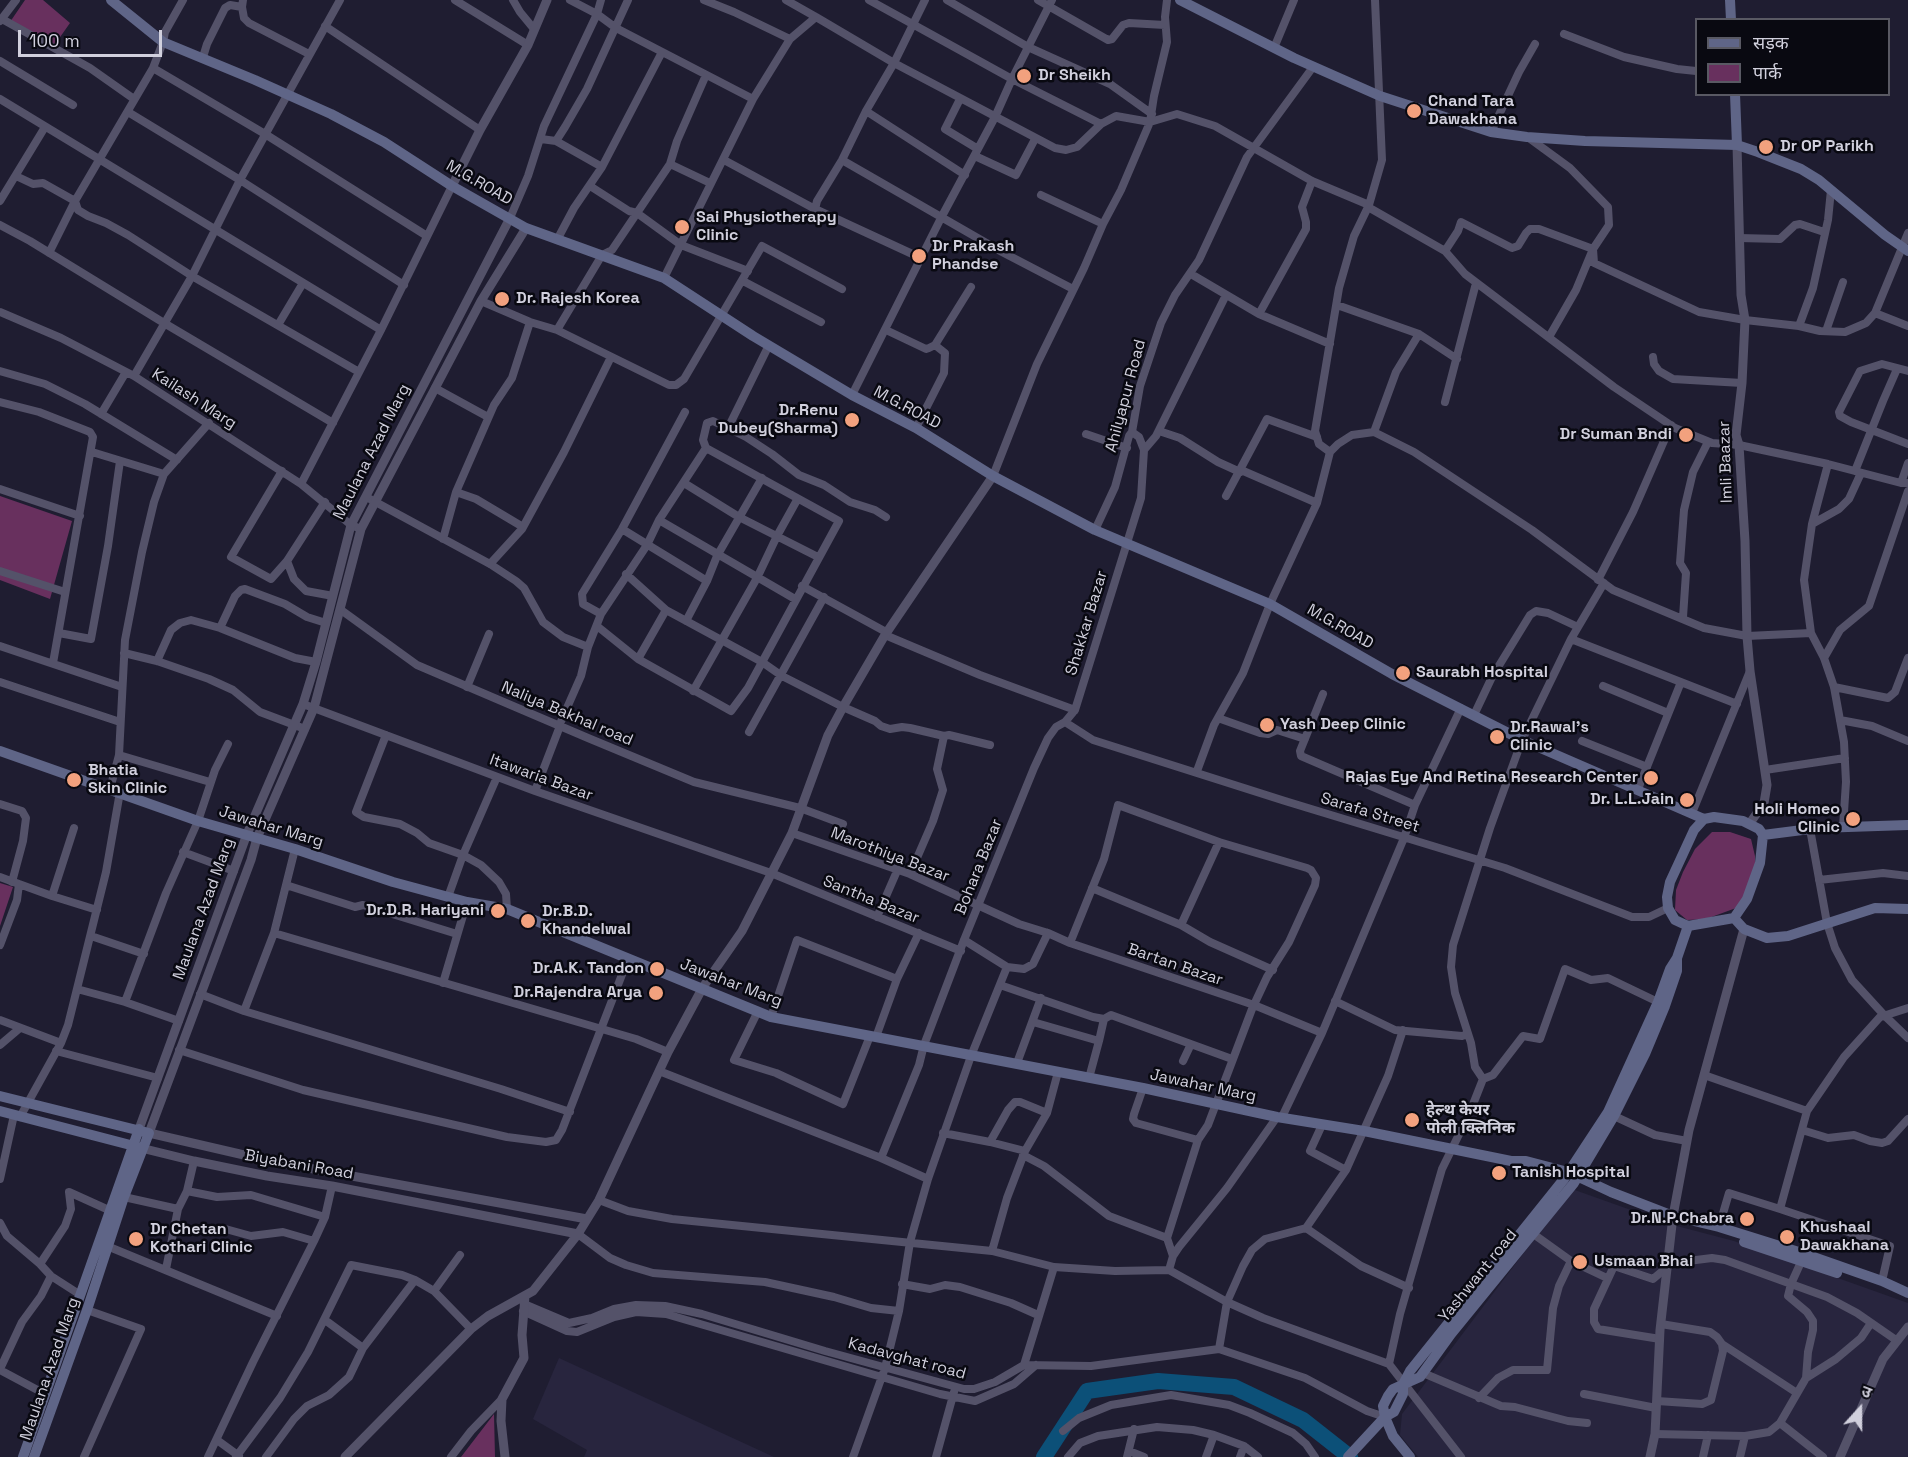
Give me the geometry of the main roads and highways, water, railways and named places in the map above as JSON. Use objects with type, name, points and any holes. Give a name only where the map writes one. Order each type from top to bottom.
[{"type":"main road","name":"M.G.ROAD","points":[[111,0],[163,42],[331,114],[384,142],[452,186],[526,228],[664,278],[852,396],[916,428],[993,476],[1095,530],[1270,604],[1392,674],[1522,740],[1704,819]]},
{"type":"main road","points":[[1180,0],[1274,48],[1380,96],[1491,132],[1585,141],[1737,145],[1801,169],[1905,249]]},
{"type":"main road","points":[[1730,0],[1731,18]]},
{"type":"main road","name":"Imli Baazar","points":[[1736,96],[1737,145]]},
{"type":"main road","name":"Jawahar Marg","points":[[0,751],[198,821],[295,849],[393,882],[467,902],[507,909],[703,987],[771,1017],[1017,1063],[1452,1150],[1511,1161],[1526,1161],[1673,1219]]},
{"type":"main road","points":[[1718,817],[1750,823],[1759,829],[1763,835],[1760,863],[1747,899],[1734,918],[1688,926],[1675,920],[1668,908],[1667,897],[1675,869],[1695,830],[1704,819],[1718,817]]},
{"type":"main road","points":[[1763,835],[1809,829],[1908,825]]},
{"type":"main road","points":[[1734,918],[1744,929],[1767,938],[1788,936],[1875,908],[1908,909]]},
{"type":"main road","points":[[1571,1178],[1608,1112],[1658,1002],[1670,969],[1677,958],[1688,926]]},
{"type":"main road","points":[[1410,1457],[1393,1436],[1385,1417],[1383,1406],[1388,1396],[1393,1389],[1403,1384],[1410,1371],[1571,1178],[1614,1116],[1645,1054],[1665,1006],[1677,970],[1677,958]]},
{"type":"main road","name":"Biyabani Road","points":[[0,1096],[144,1131]]},
{"type":"main road","name":"Biyabani Road","points":[[0,1111],[136,1147]]},
{"type":"main road","name":"Maulana Azad Marg","points":[[23,1457],[79,1294],[144,1131]]},
{"type":"main road","name":"Maulana Azad Marg","points":[[34,1457],[87,1310],[124,1197],[136,1147]]},
{"type":"main road","name":"Yashwant road","points":[[1403,1384],[1420,1377],[1451,1334],[1532,1233],[1571,1178]]},
{"type":"main road","points":[[1673,1219],[1719,1227],[1882,1281],[1908,1293]]},
{"type":"main road","points":[[1673,1219],[1864,1281],[1908,1300]]},
{"type":"main road","points":[[1348,1457],[1385,1417]]},
{"type":"waterway","points":[[1044,1457],[1087,1391],[1158,1381],[1234,1387],[1303,1420],[1350,1457]]},
{"type":"place","name":"Dr Sheikh","points":[[1024,76]]},
{"type":"place","name":"Chand Tara Dawakhana","points":[[1414,111]]},
{"type":"place","name":"Dr OP Parikh","points":[[1766,147]]},
{"type":"place","name":"Sai Physiotherapy Clinic","points":[[682,227]]},
{"type":"place","name":"Dr Prakash Phandse","points":[[919,256]]},
{"type":"place","name":"Dr. Rajesh Korea","points":[[502,299]]},
{"type":"place","name":"Dr.Renu Dubey(Sharma)","points":[[852,420]]},
{"type":"place","name":"Dr Suman Bndi","points":[[1686,435]]},
{"type":"place","name":"Saurabh Hospital","points":[[1403,673]]},
{"type":"place","name":"Yash Deep Clinic","points":[[1267,725]]},
{"type":"place","name":"Dr.Rawal's Clinic","points":[[1497,737]]},
{"type":"place","name":"Rajas Eye And Retina Research Center","points":[[1651,778]]},
{"type":"place","name":"Bhatia Skin Clinic","points":[[74,780]]},
{"type":"place","name":"Dr. L.L.Jain","points":[[1687,800]]},
{"type":"place","name":"Holi Homeo Clinic","points":[[1853,819]]},
{"type":"place","name":"Dr.D.R. Hariyani","points":[[498,911]]},
{"type":"place","name":"Dr.B.D. Khandelwal","points":[[528,921]]},
{"type":"place","name":"Dr.A.K. Tandon","points":[[657,969]]},
{"type":"place","name":"Dr.Rajendra Arya","points":[[656,993]]},
{"type":"place","name":"हेल्थ केयर पोली क्लिनिक","points":[[1412,1120]]},
{"type":"place","name":"Tanish Hospital","points":[[1499,1173]]},
{"type":"place","name":"Dr.N.P.Chabra","points":[[1747,1219]]},
{"type":"place","name":"Khushaal Dawakhana","points":[[1787,1237]]},
{"type":"place","name":"Dr Chetan Kothari Clinic","points":[[136,1239]]},
{"type":"place","name":"Usmaan Bhai","points":[[1580,1262]]}]
